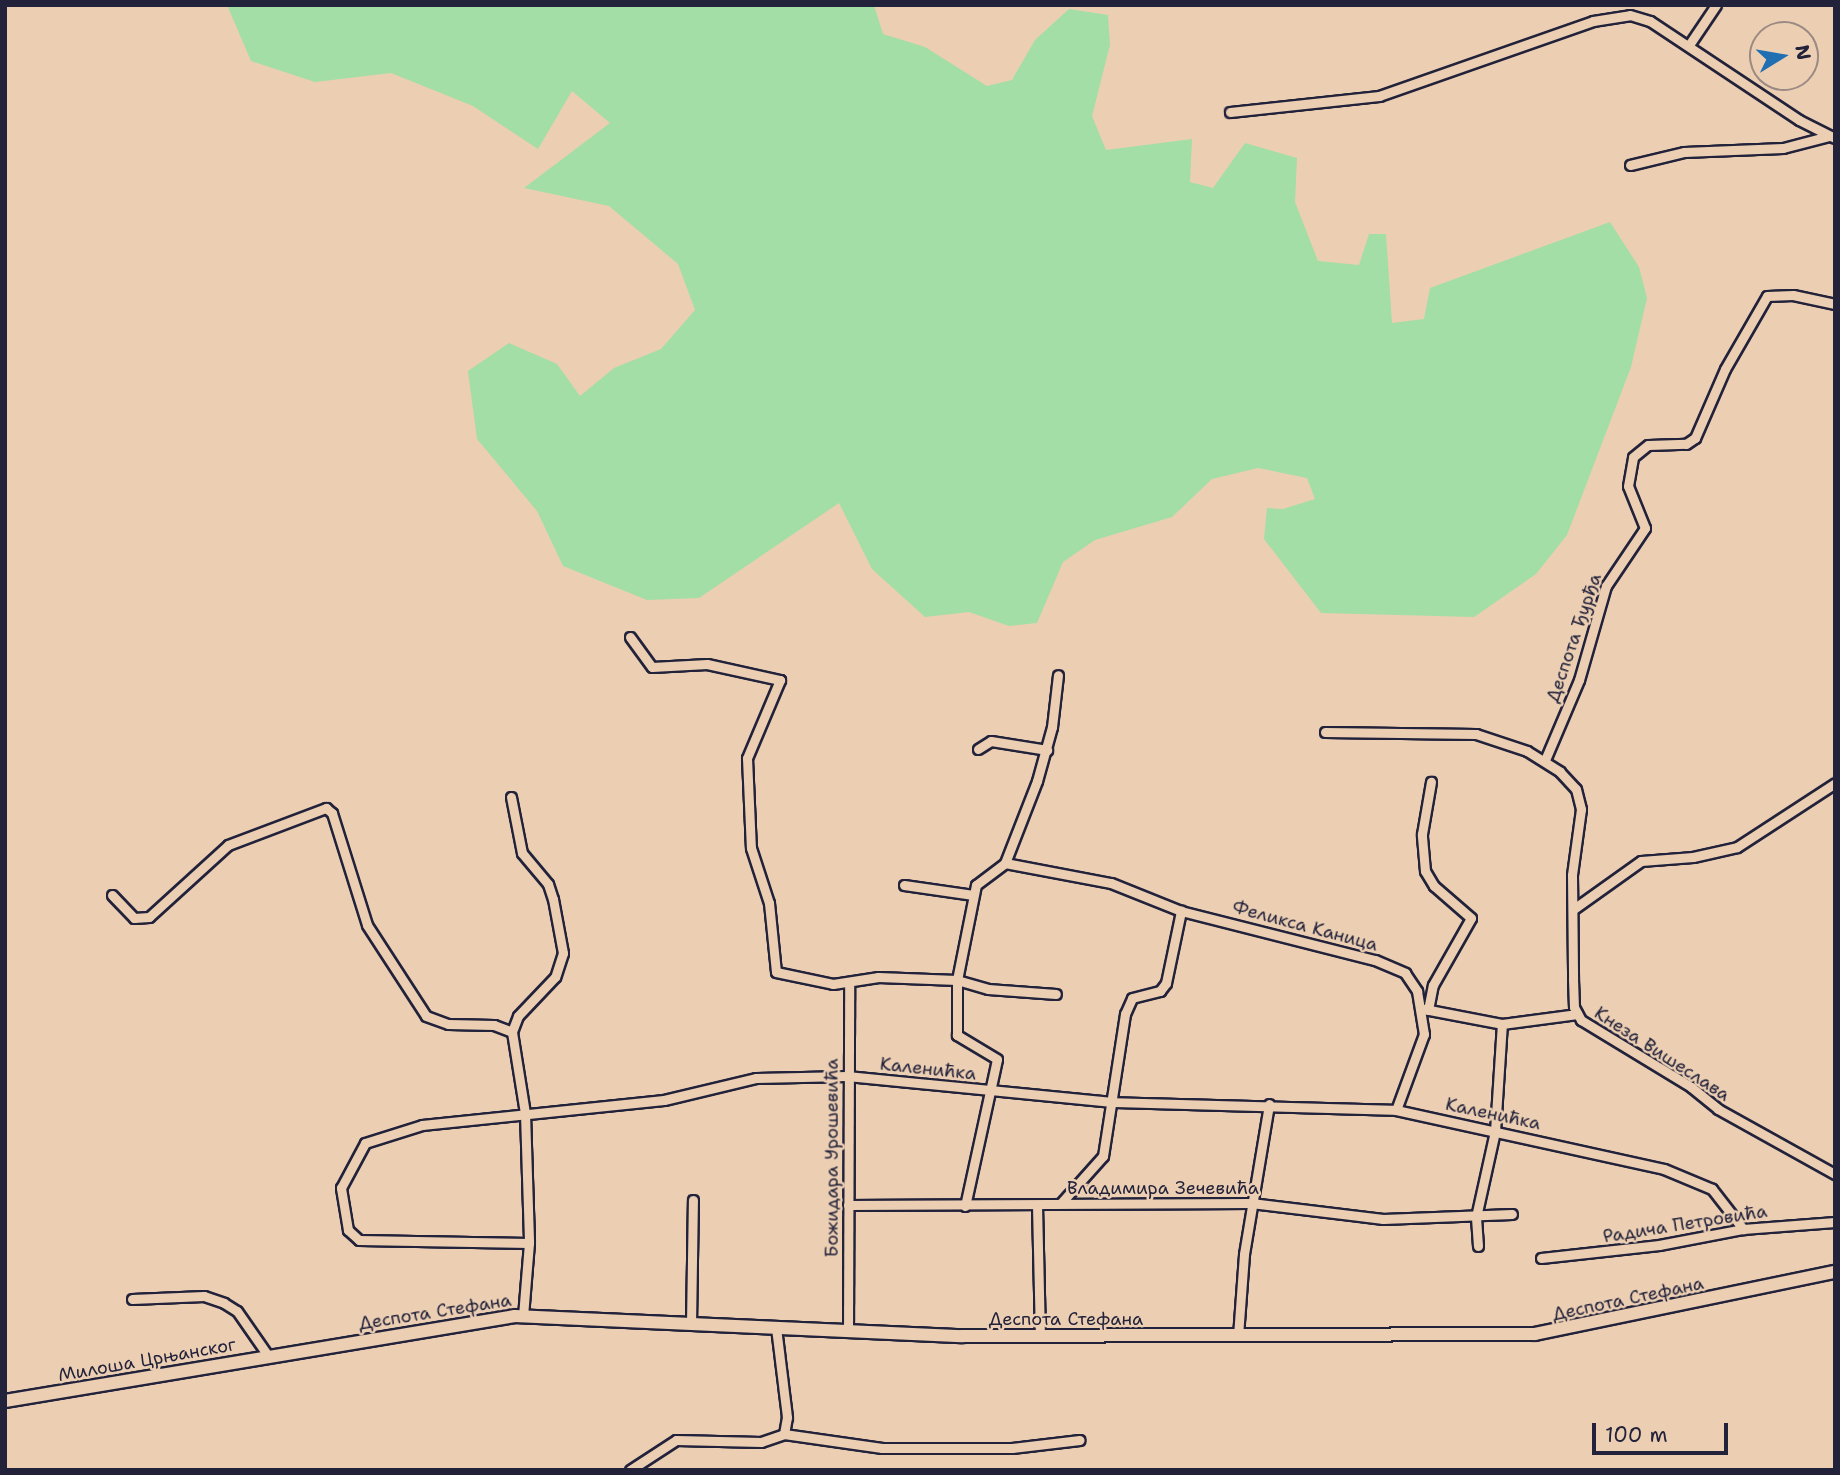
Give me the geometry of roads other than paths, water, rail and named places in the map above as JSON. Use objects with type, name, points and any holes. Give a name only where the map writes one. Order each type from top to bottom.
[{"type":"main road","name":"Деспота Стефана","points":[[294,1353],[523,1316],[848,1332],[1040,1336],[1554,1333],[1835,1272]]},
{"type":"main road","name":"Милоша Црњанског","points":[[5,1401],[294,1353]]},
{"type":"street","points":[[1689,45],[1716,5]]},
{"type":"street","points":[[1230,112],[1379,96],[1593,21],[1623,15],[1650,21],[1832,137]]},
{"type":"street","points":[[1630,165],[1684,152],[1783,148],[1832,137]]},
{"type":"street","name":"Деспота Ђурђа","points":[[1545,760],[1579,680],[1606,586],[1645,528],[1628,486],[1633,457],[1648,445],[1686,444],[1695,438],[1725,369],[1767,296],[1793,295],[1835,304]]},
{"type":"street","points":[[630,637],[652,667],[707,664],[780,680],[747,758],[751,848],[769,903],[776,972],[782,976],[849,984],[878,977],[957,980],[988,989],[1056,994]]},
{"type":"street","points":[[965,1206],[997,1059],[957,1035],[957,980],[976,885],[1005,863],[1048,750],[1058,675]]},
{"type":"street","name":"Кнеза Вишеслава","points":[[1325,732],[1476,734],[1545,760],[1576,789],[1580,799],[1572,875],[1575,908],[1573,979],[1577,1014],[1588,1027],[1691,1087],[1718,1109],[1835,1174]]},
{"type":"street","points":[[978,749],[991,741],[1048,750]]},
{"type":"street","points":[[1396,1110],[1420,1052],[1425,1010],[1433,985],[1471,918],[1434,886],[1425,871],[1421,848],[1431,782]]},
{"type":"street","points":[[1575,908],[1641,861],[1693,857],[1737,847],[1835,783]]},
{"type":"street","points":[[511,797],[522,853],[548,884],[563,953],[555,977],[518,1016],[512,1032],[524,1112],[529,1243],[523,1316]]},
{"type":"street","points":[[112,895],[134,918],[149,917],[220,851],[244,835],[282,827],[326,808],[332,813],[367,925],[426,1016],[448,1024],[494,1025],[512,1032]]},
{"type":"street","name":"Феликса Каница","points":[[1005,863],[1111,883],[1181,911],[1376,960],[1405,973],[1425,1010]]},
{"type":"street","points":[[904,885],[973,895]]},
{"type":"street","points":[[1061,1203],[1103,1156],[1125,1014],[1132,998],[1160,991],[1166,983],[1181,911]]},
{"type":"street","name":"Божидара Урошевића","points":[[848,1332],[849,984]]},
{"type":"street","points":[[1425,1010],[1502,1024],[1577,1014]]},
{"type":"street","points":[[1478,1246],[1476,1217],[1495,1131],[1502,1024]]},
{"type":"street","name":"Каленићка","points":[[529,1243],[359,1240],[348,1230],[341,1188],[365,1143],[422,1125],[524,1112],[664,1100],[756,1078],[848,1076],[1110,1102],[1269,1104],[1396,1110],[1495,1131],[1565,1150],[1640,1162],[1688,1178],[1724,1199],[1743,1228]]},
{"type":"street","points":[[1237,1336],[1251,1203],[1269,1104]]},
{"type":"street","points":[[691,1324],[693,1200]]},
{"type":"street","name":"Владимира Зечевића","points":[[848,1205],[1251,1203],[1383,1219],[1512,1214]]},
{"type":"street","points":[[1037,1205],[1040,1336]]},
{"type":"street","name":"Радича Петровића","points":[[1541,1258],[1660,1245],[1743,1228],[1835,1222]]},
{"type":"street","points":[[132,1299],[204,1296],[224,1303],[237,1311],[270,1357]]},
{"type":"street","points":[[776,1328],[787,1418],[784,1434]]},
{"type":"street","points":[[630,1470],[676,1440],[761,1442],[784,1434],[882,1448],[1012,1448],[1080,1440]]}]
